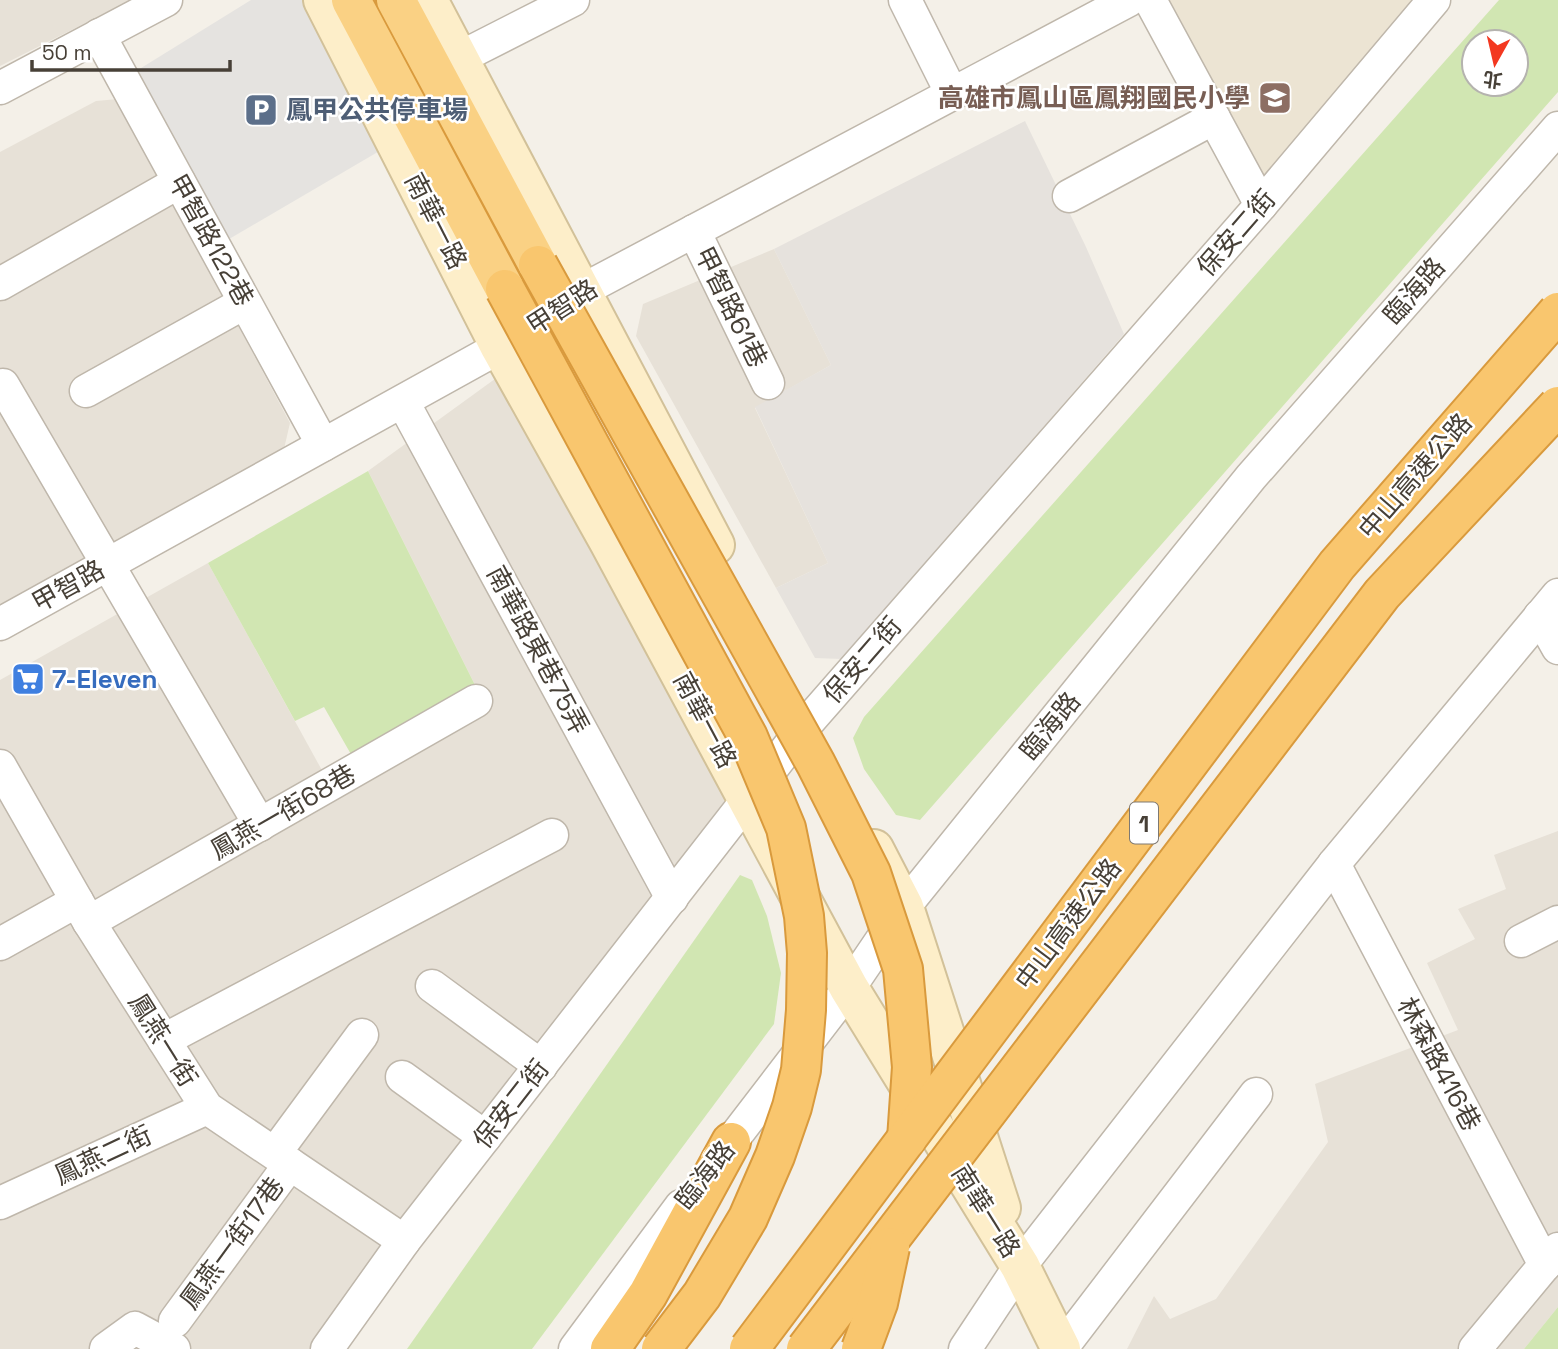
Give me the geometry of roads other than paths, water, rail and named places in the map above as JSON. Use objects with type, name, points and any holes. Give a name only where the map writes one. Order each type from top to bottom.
[{"type":"highway","points":[[351,0],[748,737],[786,828],[804,916],[807,953],[801,1070],[775,1156],[748,1218],[702,1295],[661,1349]]},
{"type":"highway","points":[[396,0],[538,265],[816,764],[872,873],[903,969],[912,1067],[899,1205],[878,1303],[861,1349]]},
{"type":"highway","name":"中山高速公路","points":[[750,1349],[1337,565],[1558,313]]},
{"type":"highway","name":"中山高速公路","points":[[806,1349],[1382,594],[1558,406]]},
{"type":"highway","points":[[610,1349],[648,1294],[731,1142]]},
{"type":"main road","name":"南華一路","points":[[323,0],[500,347],[849,988],[1020,1266]]},
{"type":"main road","name":"南華一路","points":[[428,0],[904,906],[1020,1266]]},
{"type":"main road","points":[[1020,1266],[1061,1349]]},
{"type":"street","points":[[0,88],[166,0]]},
{"type":"street","points":[[459,58],[573,0]]},
{"type":"street","points":[[905,0],[952,94]]},
{"type":"street","name":"甲智路","points":[[0,624],[500,347],[581,291],[1129,0]]},
{"type":"street","points":[[1150,0],[1261,205]]},
{"type":"street","name":"保安二街","points":[[327,1349],[404,1241],[807,722],[1261,205],[1434,0]]},
{"type":"street","name":"甲智路122巷","points":[[99,35],[323,445]]},
{"type":"street","points":[[1069,196],[1214,118]]},
{"type":"street","name":"臨海路","points":[[575,1349],[849,988],[904,906],[1251,478],[1558,128]]},
{"type":"street","points":[[0,284],[179,182]]},
{"type":"street","name":"甲智路61巷","points":[[694,231],[768,383]]},
{"type":"street","points":[[86,391],[244,303]]},
{"type":"street","points":[[3,385],[260,825]]},
{"type":"street","name":"南華路東巷75弄","points":[[403,401],[672,898]]},
{"type":"street","points":[[1549,605],[1558,648]]},
{"type":"street","points":[[965,1349],[1020,1266],[1334,864],[1549,605]]},
{"type":"street","name":"鳳燕一街68巷","points":[[0,944],[83,912],[260,825],[476,701]]},
{"type":"street","name":"鳳燕一街","points":[[0,766],[83,912],[207,1108],[404,1241]]},
{"type":"street","points":[[164,1040],[552,835]]},
{"type":"street","name":"林森路416巷","points":[[1334,864],[1551,1257]]},
{"type":"street","points":[[1521,941],[1558,922]]},
{"type":"street","points":[[432,986],[541,1066]]},
{"type":"street","name":"鳳燕一街17巷","points":[[174,1335],[362,1035]]},
{"type":"street","points":[[402,1077],[485,1137]]},
{"type":"street","points":[[1061,1349],[1256,1094]]},
{"type":"street","name":"鳳燕二街","points":[[0,1203],[207,1108]]},
{"type":"street","points":[[1475,1349],[1551,1257]]},
{"type":"street","points":[[106,1349],[135,1328],[174,1335]]},
{"type":"place","name":"高雄市鳳山區鳳翔國民小學","points":[[1275,98]]},
{"type":"place","name":"鳳甲公共停車場","points":[[261,110]]},
{"type":"place","name":"7-Eleven","points":[[28,679]]}]
